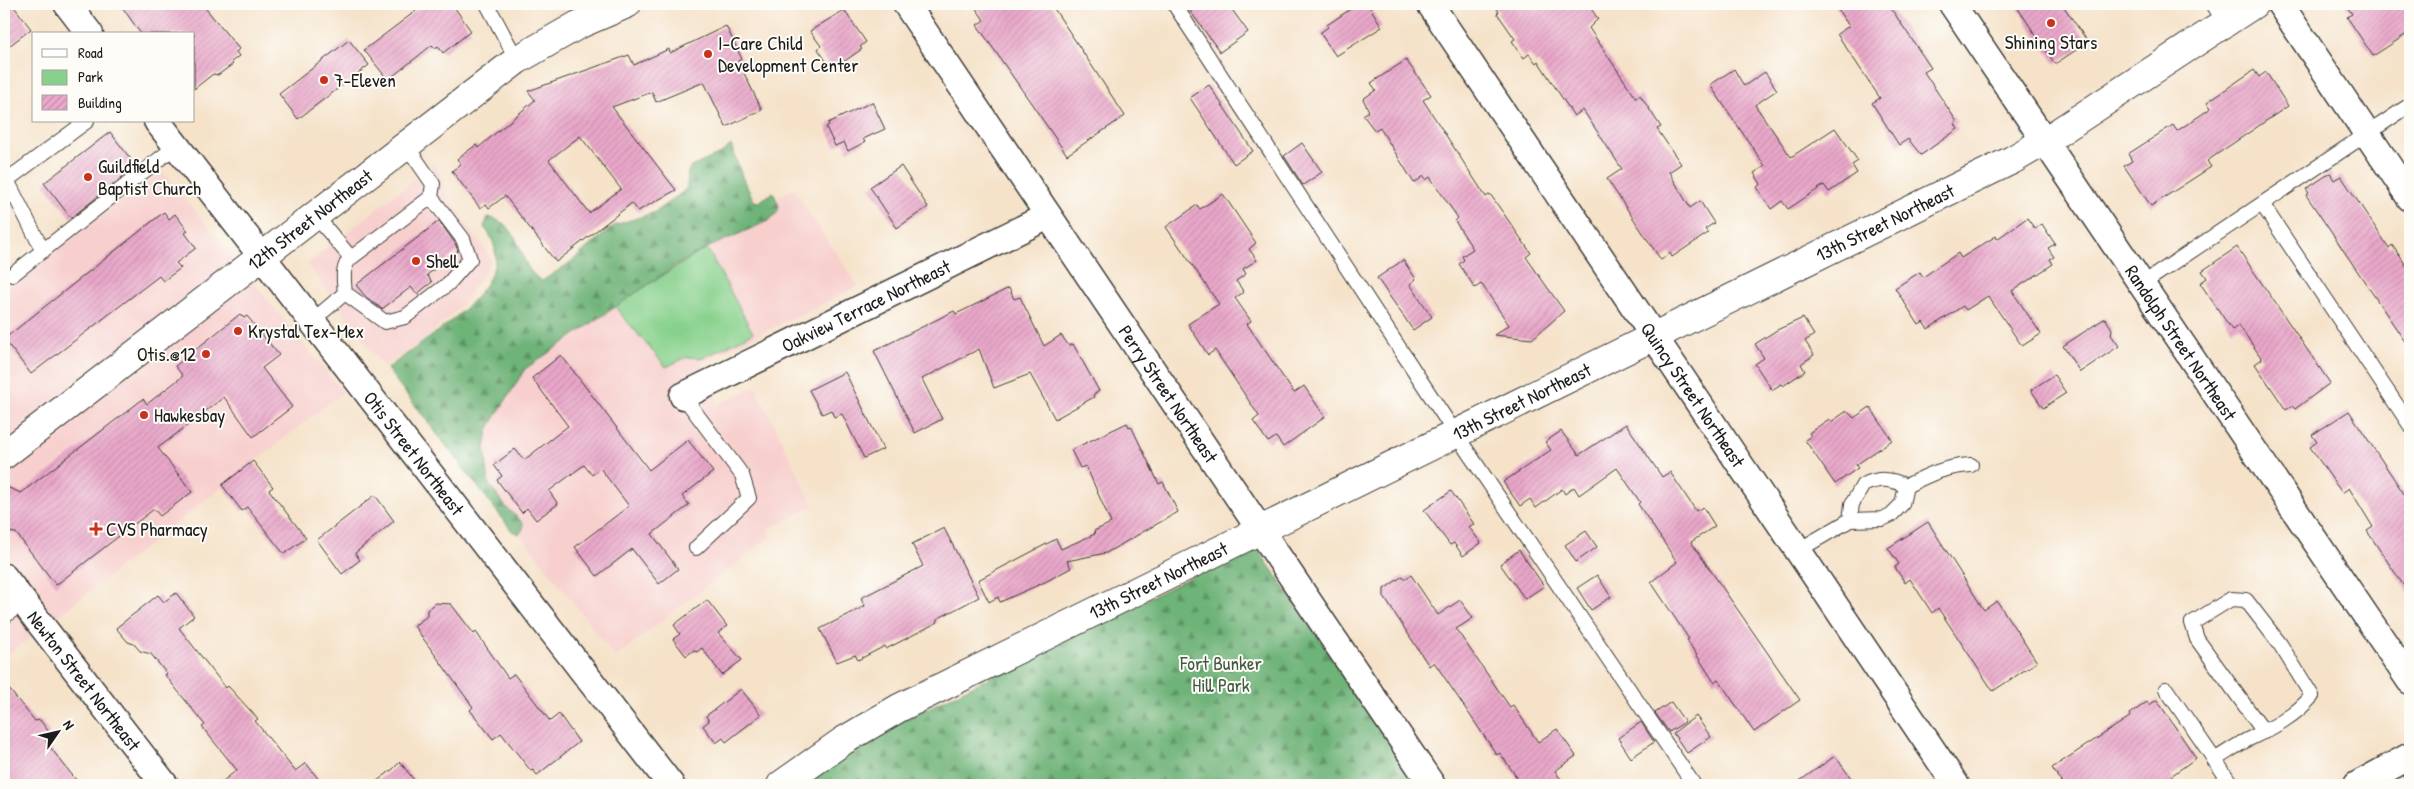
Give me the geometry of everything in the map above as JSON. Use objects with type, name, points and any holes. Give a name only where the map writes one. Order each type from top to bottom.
[{"type":"street","points":[[67,4],[88,32]]},
{"type":"street","name":"12th Street Northeast","points":[[4,455],[517,60],[578,25],[627,4]]},
{"type":"street","name":"Perry Street Northeast","points":[[906,4],[1432,785]]},
{"type":"street","name":"Quincy Street Northeast","points":[[1430,4],[1956,785]]},
{"type":"street","name":"Randolph Street Northeast","points":[[1952,4],[2410,681]]},
{"type":"street","name":"13th Street Northeast","points":[[781,785],[842,741],[899,708],[2012,160],[2045,141],[2219,13],[2254,4]]},
{"type":"street","points":[[2280,4],[2410,198]]},
{"type":"street","name":"Otis Street Northeast","points":[[159,122],[671,785]]},
{"type":"street","name":"Oakview Terrace Northeast","points":[[682,396],[1048,216]]},
{"type":"street","name":"Newton Street Northeast","points":[[4,577],[13,609],[164,785]]},
{"type":"street","points":[[2357,785],[2410,756]]},
{"type":"lane","points":[[487,4],[517,60]]},
{"type":"lane","points":[[1174,4],[1455,433],[1694,785]]},
{"type":"lane","points":[[2142,284],[2410,105]]},
{"type":"lane","points":[[43,251],[7,180],[86,122]]},
{"type":"lane","points":[[406,145],[433,184],[431,197],[350,258],[346,262],[343,278],[345,293],[385,322],[405,318],[448,284],[470,259],[463,239],[431,197]]},
{"type":"lane","points":[[12,275],[176,146]]},
{"type":"lane","points":[[2262,204],[2410,424]]},
{"type":"lane","points":[[315,215],[350,258]]},
{"type":"lane","points":[[312,321],[345,293]]},
{"type":"lane","points":[[682,396],[742,475],[748,498],[696,548]]},
{"type":"lane","points":[[1906,486],[1937,471],[1954,466],[1972,465]]},
{"type":"lane","points":[[1850,520],[1852,504],[1863,485],[1882,479],[1894,480],[1906,486]]},
{"type":"lane","points":[[1797,550],[1850,520],[1882,519],[1892,515],[1902,504],[1906,486]]},
{"type":"lane","points":[[2214,760],[2250,738],[2264,732],[2300,711],[2312,696],[2280,644],[2246,600],[2230,598],[2192,623],[2197,640],[2264,732]]},
{"type":"lane","points":[[2166,689],[2232,785]]},
{"type":"shaded area","points":[[435,163],[451,202],[492,260],[462,305],[423,341],[384,367],[307,264]]},
{"type":"shaded area","points":[[162,171],[343,392],[4,658],[4,288]]},
{"type":"shaded area","points":[[741,174],[757,207],[793,189],[858,286],[701,363],[718,405],[755,386],[814,506],[768,529],[771,537],[615,657],[411,392],[634,227]]},
{"type":"green space","points":[[731,145],[743,179],[754,201],[759,202],[773,192],[779,206],[777,213],[768,221],[707,248],[675,266],[525,369],[488,430],[485,449],[489,485],[506,507],[523,523],[523,529],[519,534],[512,531],[387,369],[445,326],[466,308],[483,288],[493,268],[495,248],[484,227],[488,217],[500,222],[509,229],[515,237],[527,266],[542,281],[568,264],[615,225],[653,213],[683,192],[687,187],[688,172],[691,167],[720,154]]},
{"type":"green space","points":[[707,248],[753,333],[703,358],[687,357],[666,367],[614,306]]},
{"type":"green space","name":"Fort Bunker Hill Park","points":[[1255,545],[1420,785],[801,785],[878,733]]},
{"type":"building","points":[[4,4],[12,4],[31,29],[4,50]]},
{"type":"building","points":[[120,4],[202,4],[239,49],[236,52],[239,56],[231,62],[233,64],[218,75],[213,74],[195,88],[195,32],[140,32]]},
{"type":"building","points":[[425,4],[452,4],[471,31],[443,53],[438,46],[435,48],[432,45],[388,80],[364,50]]},
{"type":"building","points":[[973,4],[1051,4],[1125,116],[1067,155],[977,25],[984,20]]},
{"type":"building","points":[[1185,4],[1228,4],[1248,32],[1220,52]]},
{"type":"building","points":[[1358,4],[1368,4],[1382,27],[1336,56],[1320,33],[1328,27],[1327,25]]},
{"type":"building","points":[[1494,4],[1588,4],[1598,19],[1589,28],[1636,98],[1640,95],[1661,127],[1657,129],[1681,164],[1669,172],[1690,208],[1700,201],[1714,223],[1705,229],[1708,233],[1672,257],[1670,253],[1661,260],[1607,179],[1622,169],[1583,110],[1574,116],[1538,61],[1536,63],[1529,54],[1524,58],[1512,41],[1515,39],[1497,13],[1499,12]]},
{"type":"building","points":[[1834,4],[1888,4],[1931,68],[1924,72],[1957,122],[1955,124],[1958,129],[1921,155],[1908,139],[1899,145],[1872,103],[1880,98],[1837,34],[1849,26]]},
{"type":"building","name":"Shining Stars","points":[[2015,4],[2062,4],[2088,42],[2055,64]]},
{"type":"building","points":[[2345,4],[2410,4],[2410,32],[2373,56],[2347,17],[2352,14]]},
{"type":"building","points":[[844,10],[866,42],[860,47],[862,49],[836,67],[834,64],[830,67],[818,49],[821,46],[810,31]]},
{"type":"building","points":[[726,26],[742,59],[738,61],[762,110],[726,127],[704,82],[656,102],[652,92],[612,107],[676,190],[638,211],[632,203],[556,262],[505,196],[489,208],[486,204],[480,208],[452,171],[461,164],[457,159],[476,145],[478,148],[535,100],[528,91],[629,55],[634,65],[669,49],[670,53]],"holes":[[[580,136],[621,189],[589,213],[549,160]]]},
{"type":"building","name":"7-Eleven","points":[[349,40],[369,65],[298,119],[279,94]]},
{"type":"building","points":[[1406,60],[1431,95],[1423,100],[1486,197],[1490,194],[1531,253],[1526,257],[1564,311],[1532,339],[1494,335],[1509,325],[1483,286],[1481,284],[1475,288],[1459,264],[1464,260],[1462,256],[1473,249],[1455,221],[1458,218],[1430,177],[1426,180],[1424,176],[1414,183],[1380,128],[1375,131],[1363,115],[1369,111],[1363,99],[1376,90],[1371,83]]},
{"type":"building","points":[[1734,69],[1744,86],[1765,72],[1777,90],[1755,105],[1791,157],[1835,128],[1858,161],[1852,165],[1857,173],[1829,192],[1824,185],[1788,209],[1782,201],[1771,209],[1757,187],[1761,184],[1754,173],[1765,166],[1710,85]]},
{"type":"building","points":[[2254,70],[2259,77],[2266,72],[2288,106],[2207,161],[2211,167],[2151,206],[2124,166],[2132,161],[2128,154],[2173,125],[2177,131],[2211,108],[2207,102]]},
{"type":"building","points":[[1209,85],[1253,151],[1234,164],[1190,98]]},
{"type":"building","points":[[872,102],[885,129],[863,139],[865,142],[848,151],[844,142],[835,146],[826,127],[829,125],[828,123]]},
{"type":"building","name":"Guildfield Baptist Church","points":[[110,132],[136,166],[71,218],[44,183]]},
{"type":"building","points":[[1302,143],[1322,172],[1303,185],[1284,156]]},
{"type":"building","points":[[901,166],[928,207],[897,228],[870,187]]},
{"type":"building","points":[[2330,173],[2334,180],[2341,176],[2389,248],[2392,245],[2410,271],[2410,349],[2306,195],[2309,193],[2306,189]]},
{"type":"building","points":[[1223,194],[1256,243],[1249,249],[1257,260],[1243,269],[1246,274],[1236,281],[1244,292],[1235,298],[1251,321],[1247,324],[1294,393],[1304,386],[1325,417],[1283,447],[1276,437],[1268,442],[1253,421],[1259,416],[1215,350],[1208,355],[1188,324],[1219,304],[1166,227],[1197,205],[1200,209]]},
{"type":"building","points":[[164,212],[169,219],[175,214],[188,231],[185,233],[196,248],[176,263],[181,268],[163,281],[159,276],[31,374],[4,339]]},
{"type":"building","points":[[2027,218],[2035,229],[2042,224],[2055,244],[2048,248],[2054,257],[2050,259],[2053,264],[2012,291],[2041,334],[2022,346],[1988,296],[1966,310],[1963,306],[1928,329],[1923,322],[1919,325],[1895,288],[1920,272],[1923,277],[1958,253],[1961,258],[1996,236],[1997,239]]},
{"type":"building","name":"Shell","points":[[439,221],[455,243],[458,251],[427,275],[432,282],[417,294],[411,287],[382,309],[366,297],[356,285]]},
{"type":"building","points":[[2237,247],[2330,383],[2295,409],[2292,406],[2286,410],[2255,364],[2262,359],[2239,325],[2232,330],[2200,283],[2207,278],[2202,271]]},
{"type":"building","points":[[1403,260],[1416,279],[1410,284],[1432,317],[1413,330],[1377,278]]},
{"type":"building","points":[[1009,288],[1014,299],[1020,297],[1044,346],[1061,335],[1069,346],[1073,344],[1099,391],[1093,395],[1094,397],[1055,419],[1030,374],[994,388],[979,349],[922,379],[942,419],[915,433],[874,351],[954,311],[956,314]]},
{"type":"building","points":[[240,314],[244,318],[247,316],[279,355],[262,368],[292,407],[253,437],[224,397],[158,448],[192,492],[160,516],[154,509],[56,585],[16,533],[4,532],[4,486],[21,493],[143,399],[147,404],[183,376],[175,366]]},
{"type":"building","points":[[1803,318],[1814,335],[1805,341],[1814,355],[1801,364],[1805,371],[1783,386],[1781,384],[1772,390],[1755,364],[1764,358],[1755,344],[1777,330]]},
{"type":"building","points":[[2105,318],[2112,329],[2111,335],[2119,346],[2080,372],[2063,346]]},
{"type":"building","points":[[561,355],[649,470],[688,440],[713,472],[682,496],[689,505],[652,534],[678,569],[659,584],[632,549],[597,576],[575,547],[629,506],[600,468],[592,475],[584,465],[549,491],[558,504],[536,520],[527,508],[522,513],[497,480],[502,476],[494,465],[515,449],[524,460],[568,426],[532,378]]},
{"type":"building","points":[[845,372],[883,449],[864,458],[842,414],[834,417],[831,410],[822,414],[809,390]]},
{"type":"building","points":[[2054,375],[2066,393],[2043,408],[2031,390]]},
{"type":"building","points":[[1870,407],[1892,440],[1856,465],[1858,468],[1835,484],[1805,440],[1811,436],[1809,433],[1829,419],[1831,422],[1847,411],[1854,418]]},
{"type":"building","points":[[2349,411],[2410,503],[2410,595],[2367,531],[2373,527],[2349,488],[2342,493],[2310,447],[2317,442],[2312,435]]},
{"type":"building","points":[[1127,423],[1129,427],[1131,426],[1159,484],[1163,482],[1178,512],[1106,553],[1067,561],[1071,568],[1045,582],[1000,602],[998,597],[989,602],[978,580],[1056,539],[1061,549],[1095,534],[1094,531],[1111,523],[1086,466],[1080,468],[1071,450]]},
{"type":"building","points":[[1626,424],[1662,477],[1670,472],[1696,511],[1703,507],[1715,526],[1691,542],[1800,700],[1754,732],[1718,679],[1714,682],[1687,640],[1689,639],[1651,582],[1677,562],[1638,504],[1640,502],[1617,468],[1579,495],[1574,487],[1565,494],[1562,489],[1536,508],[1530,499],[1520,506],[1503,482],[1551,450],[1545,442],[1561,431],[1579,455]]},
{"type":"building","points":[[253,461],[273,487],[269,490],[306,538],[284,554],[247,507],[242,511],[222,485]]},
{"type":"building","points":[[1451,491],[1474,524],[1469,527],[1481,543],[1463,556],[1454,543],[1450,545],[1424,510]]},
{"type":"building","points":[[375,495],[394,521],[355,553],[360,560],[342,574],[317,540]]},
{"type":"building","points":[[1928,522],[1984,610],[1997,601],[2037,662],[1993,691],[1938,608],[1932,613],[1910,579],[1905,583],[1895,567],[1899,564],[1888,548]]},
{"type":"building","points":[[944,528],[979,597],[937,619],[938,622],[886,649],[885,646],[858,660],[855,655],[837,662],[820,629],[865,606],[861,598],[923,566],[912,544]]},
{"type":"building","points":[[1586,531],[1597,547],[1576,562],[1565,545]]},
{"type":"building","points":[[1519,550],[1544,586],[1525,599],[1500,564]]},
{"type":"building","points":[[1411,575],[1438,615],[1460,600],[1473,618],[1456,629],[1510,707],[1513,705],[1538,742],[1557,729],[1576,756],[1555,771],[1565,785],[1522,785],[1500,753],[1497,755],[1434,662],[1429,666],[1384,597],[1384,589],[1403,576],[1405,579]]},
{"type":"building","points":[[1597,575],[1611,597],[1591,610],[1577,588]]},
{"type":"building","points":[[176,593],[194,616],[179,628],[226,688],[228,686],[258,719],[255,721],[295,771],[306,763],[323,785],[218,785],[237,770],[202,727],[205,725],[165,675],[167,674],[151,654],[140,651],[134,644],[128,642],[116,628],[158,595],[164,602]]},
{"type":"building","points":[[707,600],[727,626],[718,633],[742,660],[722,675],[702,648],[697,652],[694,650],[686,656],[673,639],[680,634],[674,625]]},
{"type":"building","points":[[436,603],[451,604],[474,634],[476,632],[508,678],[514,674],[550,721],[559,714],[579,742],[537,775],[533,770],[531,771],[501,733],[493,739],[470,710],[473,707],[414,626],[427,616],[427,610]]},
{"type":"building","points":[[4,683],[35,721],[40,720],[49,732],[46,742],[80,785],[4,785]]},
{"type":"building","points":[[741,689],[761,715],[726,742],[723,738],[716,743],[703,726],[709,721],[706,716]]},
{"type":"building","points":[[2157,700],[2196,758],[2171,776],[2177,785],[2064,785],[2052,768],[2131,716],[2130,714],[2147,702],[2149,705]]},
{"type":"building","points":[[1671,702],[1685,722],[1669,732],[1655,713]]},
{"type":"building","points":[[1696,716],[1711,737],[1687,753],[1673,733]]},
{"type":"building","points":[[1641,722],[1654,742],[1631,758],[1618,738]]},
{"type":"building","points":[[1835,756],[1856,785],[1794,785]]},
{"type":"building","points":[[400,762],[418,785],[372,785],[393,769]]},
{"type":"place","name":"Shining Stars","points":[[2051,23]]},
{"type":"place","name":"I-Care Child Development Center","points":[[708,54]]},
{"type":"place","name":"7-Eleven","points":[[324,80]]},
{"type":"place","name":"Guildfield Baptist Church","points":[[88,177]]},
{"type":"place","name":"Shell","points":[[416,261]]},
{"type":"place","name":"Krystal Tex-Mex","points":[[238,331]]},
{"type":"place","name":"Otis.@12","points":[[206,354]]},
{"type":"place","name":"Hawkesbay","points":[[144,415]]},
{"type":"place","name":"CVS Pharmacy","points":[[96,529]]}]
